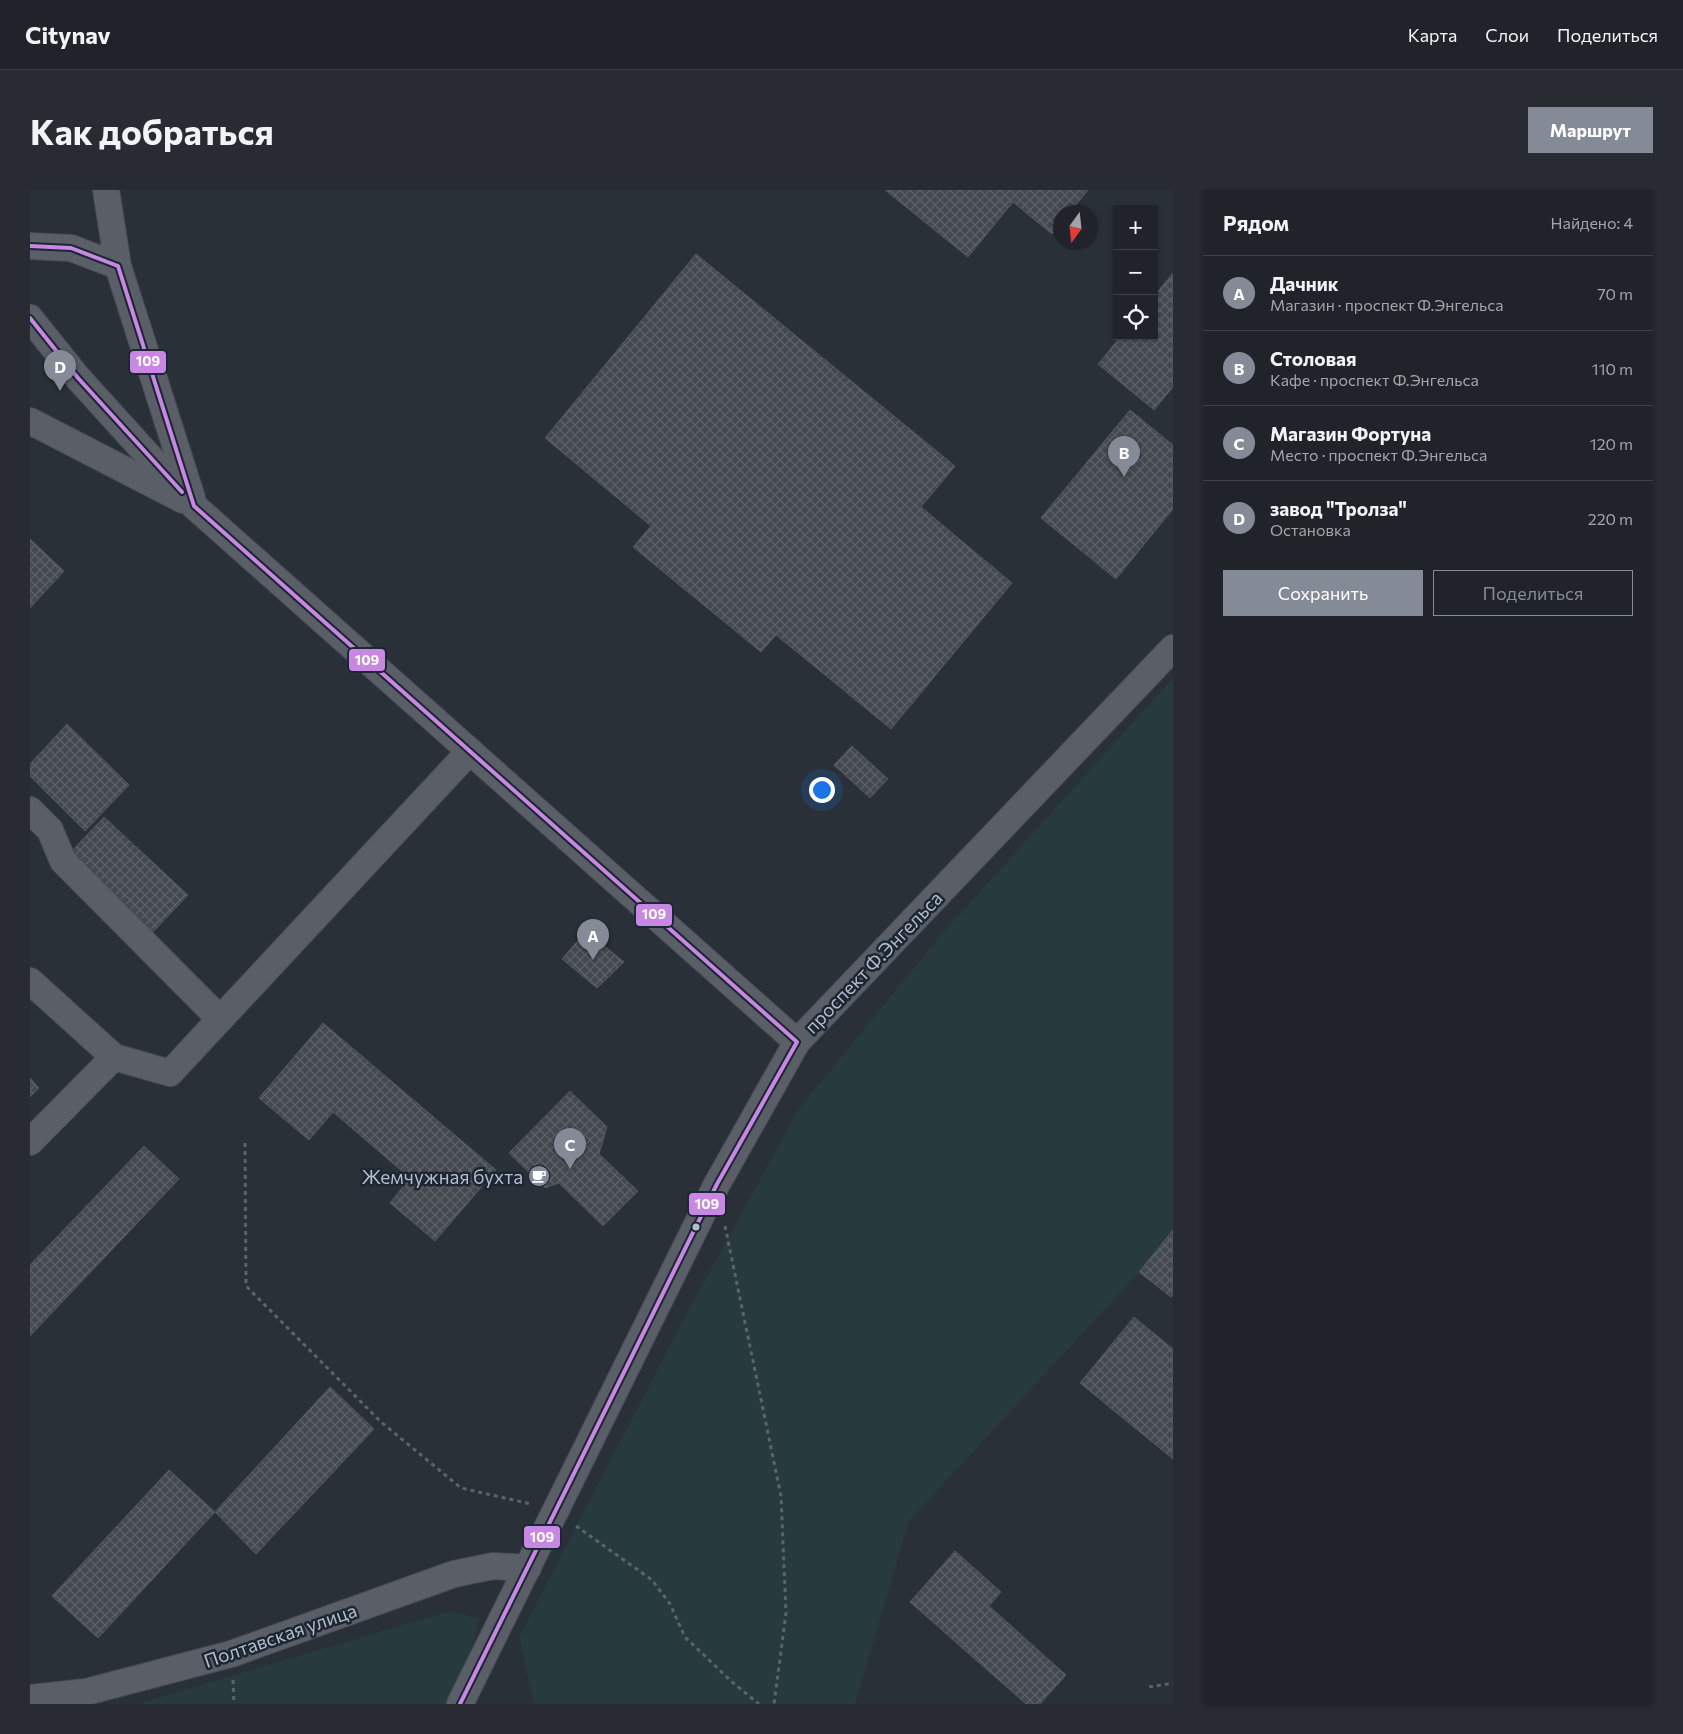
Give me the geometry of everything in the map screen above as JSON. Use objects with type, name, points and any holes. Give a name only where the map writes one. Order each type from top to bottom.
[{"type":"street","points":[[106,190],[118,266],[194,506]]},
{"type":"street","points":[[30,246],[71,248],[118,266]]},
{"type":"street","points":[[30,318],[78,378],[194,506],[797,1042]]},
{"type":"street","points":[[30,421],[194,506]]},
{"type":"street","name":"проспект Ф.Энгельса","points":[[460,1704],[717,1184],[797,1042],[1173,648]]},
{"type":"street","points":[[30,981],[114,1057],[170,1073],[470,751]]},
{"type":"street","points":[[30,810],[50,830],[63,861],[220,1019]]},
{"type":"street","points":[[30,1142],[114,1057]]},
{"type":"street","name":"Полтавская улица","points":[[30,1698],[86,1692],[231,1654],[454,1574],[493,1566],[528,1568]]},
{"type":"path","points":[[245,1143],[246,1286],[381,1422],[461,1488],[555,1511],[652,1580],[670,1604],[685,1637],[732,1682],[759,1704]]},
{"type":"path","points":[[725,1223],[781,1496],[786,1613],[774,1704]]},
{"type":"path","points":[[1148,1687],[1173,1683]]},
{"type":"green space","points":[[1173,678],[1173,1230],[1139,1272],[909,1521],[855,1704],[534,1704],[519,1637],[680,1326],[798,1110],[940,936]]},
{"type":"green space","points":[[450,1611],[479,1619],[470,1657],[446,1704],[137,1704]]},
{"type":"building","points":[[885,190],[1088,190],[1076,205],[1053,205],[1052,234],[1013,202],[968,257]]},
{"type":"building","points":[[696,254],[955,466],[921,507],[1012,583],[891,729],[776,635],[761,652],[633,547],[651,526],[545,438]]},
{"type":"building","points":[[1173,273],[1173,387],[1154,410],[1098,364],[1118,340],[1158,340],[1158,291]]},
{"type":"building","points":[[1130,410],[1173,445],[1173,509],[1116,579],[1041,518]]},
{"type":"building","points":[[30,539],[64,571],[30,608]]},
{"type":"building","points":[[67,724],[129,785],[85,831],[30,776],[30,764]]},
{"type":"building","points":[[852,746],[888,779],[870,798],[834,765]]},
{"type":"building","points":[[104,817],[188,895],[150,935],[66,857]]},
{"type":"building","points":[[586,931],[624,962],[597,988],[562,959]]},
{"type":"building","points":[[323,1023],[496,1170],[435,1241],[390,1203],[410,1178],[333,1112],[309,1140],[259,1098]]},
{"type":"building","points":[[30,1078],[39,1088],[30,1097]]},
{"type":"building","points":[[570,1091],[607,1127],[599,1154],[638,1191],[603,1226],[559,1183],[545,1188],[509,1153]]},
{"type":"building","points":[[144,1146],[179,1179],[30,1336],[30,1265]]},
{"type":"building","points":[[1173,1230],[1173,1295],[1171,1297],[1139,1272]]},
{"type":"building","points":[[1134,1317],[1173,1349],[1173,1459],[1080,1383]]},
{"type":"building","points":[[330,1387],[374,1429],[256,1554],[215,1512]]},
{"type":"building","points":[[169,1470],[215,1512],[98,1638],[52,1596]]},
{"type":"building","points":[[955,1551],[1001,1592],[989,1606],[1066,1675],[1040,1704],[1026,1704],[910,1602]]},
{"type":"transit line","name":"109","points":[[30,246],[71,248],[118,266],[194,506],[797,1042]]},
{"type":"transit line","name":"109","points":[[30,318],[78,378],[182,492]]},
{"type":"transit line","name":"109","points":[[460,1704],[717,1184],[797,1042]]},
{"type":"place","name":"завод \"Тролза\"","points":[[60,391]]},
{"type":"place","name":"Столовая","points":[[1124,477]]},
{"type":"place","name":"Дачник","points":[[593,960]]},
{"type":"place","name":"Магазин Фортуна","points":[[570,1169]]},
{"type":"place","name":"Жемчужная бухта","points":[[539,1176]]}]
